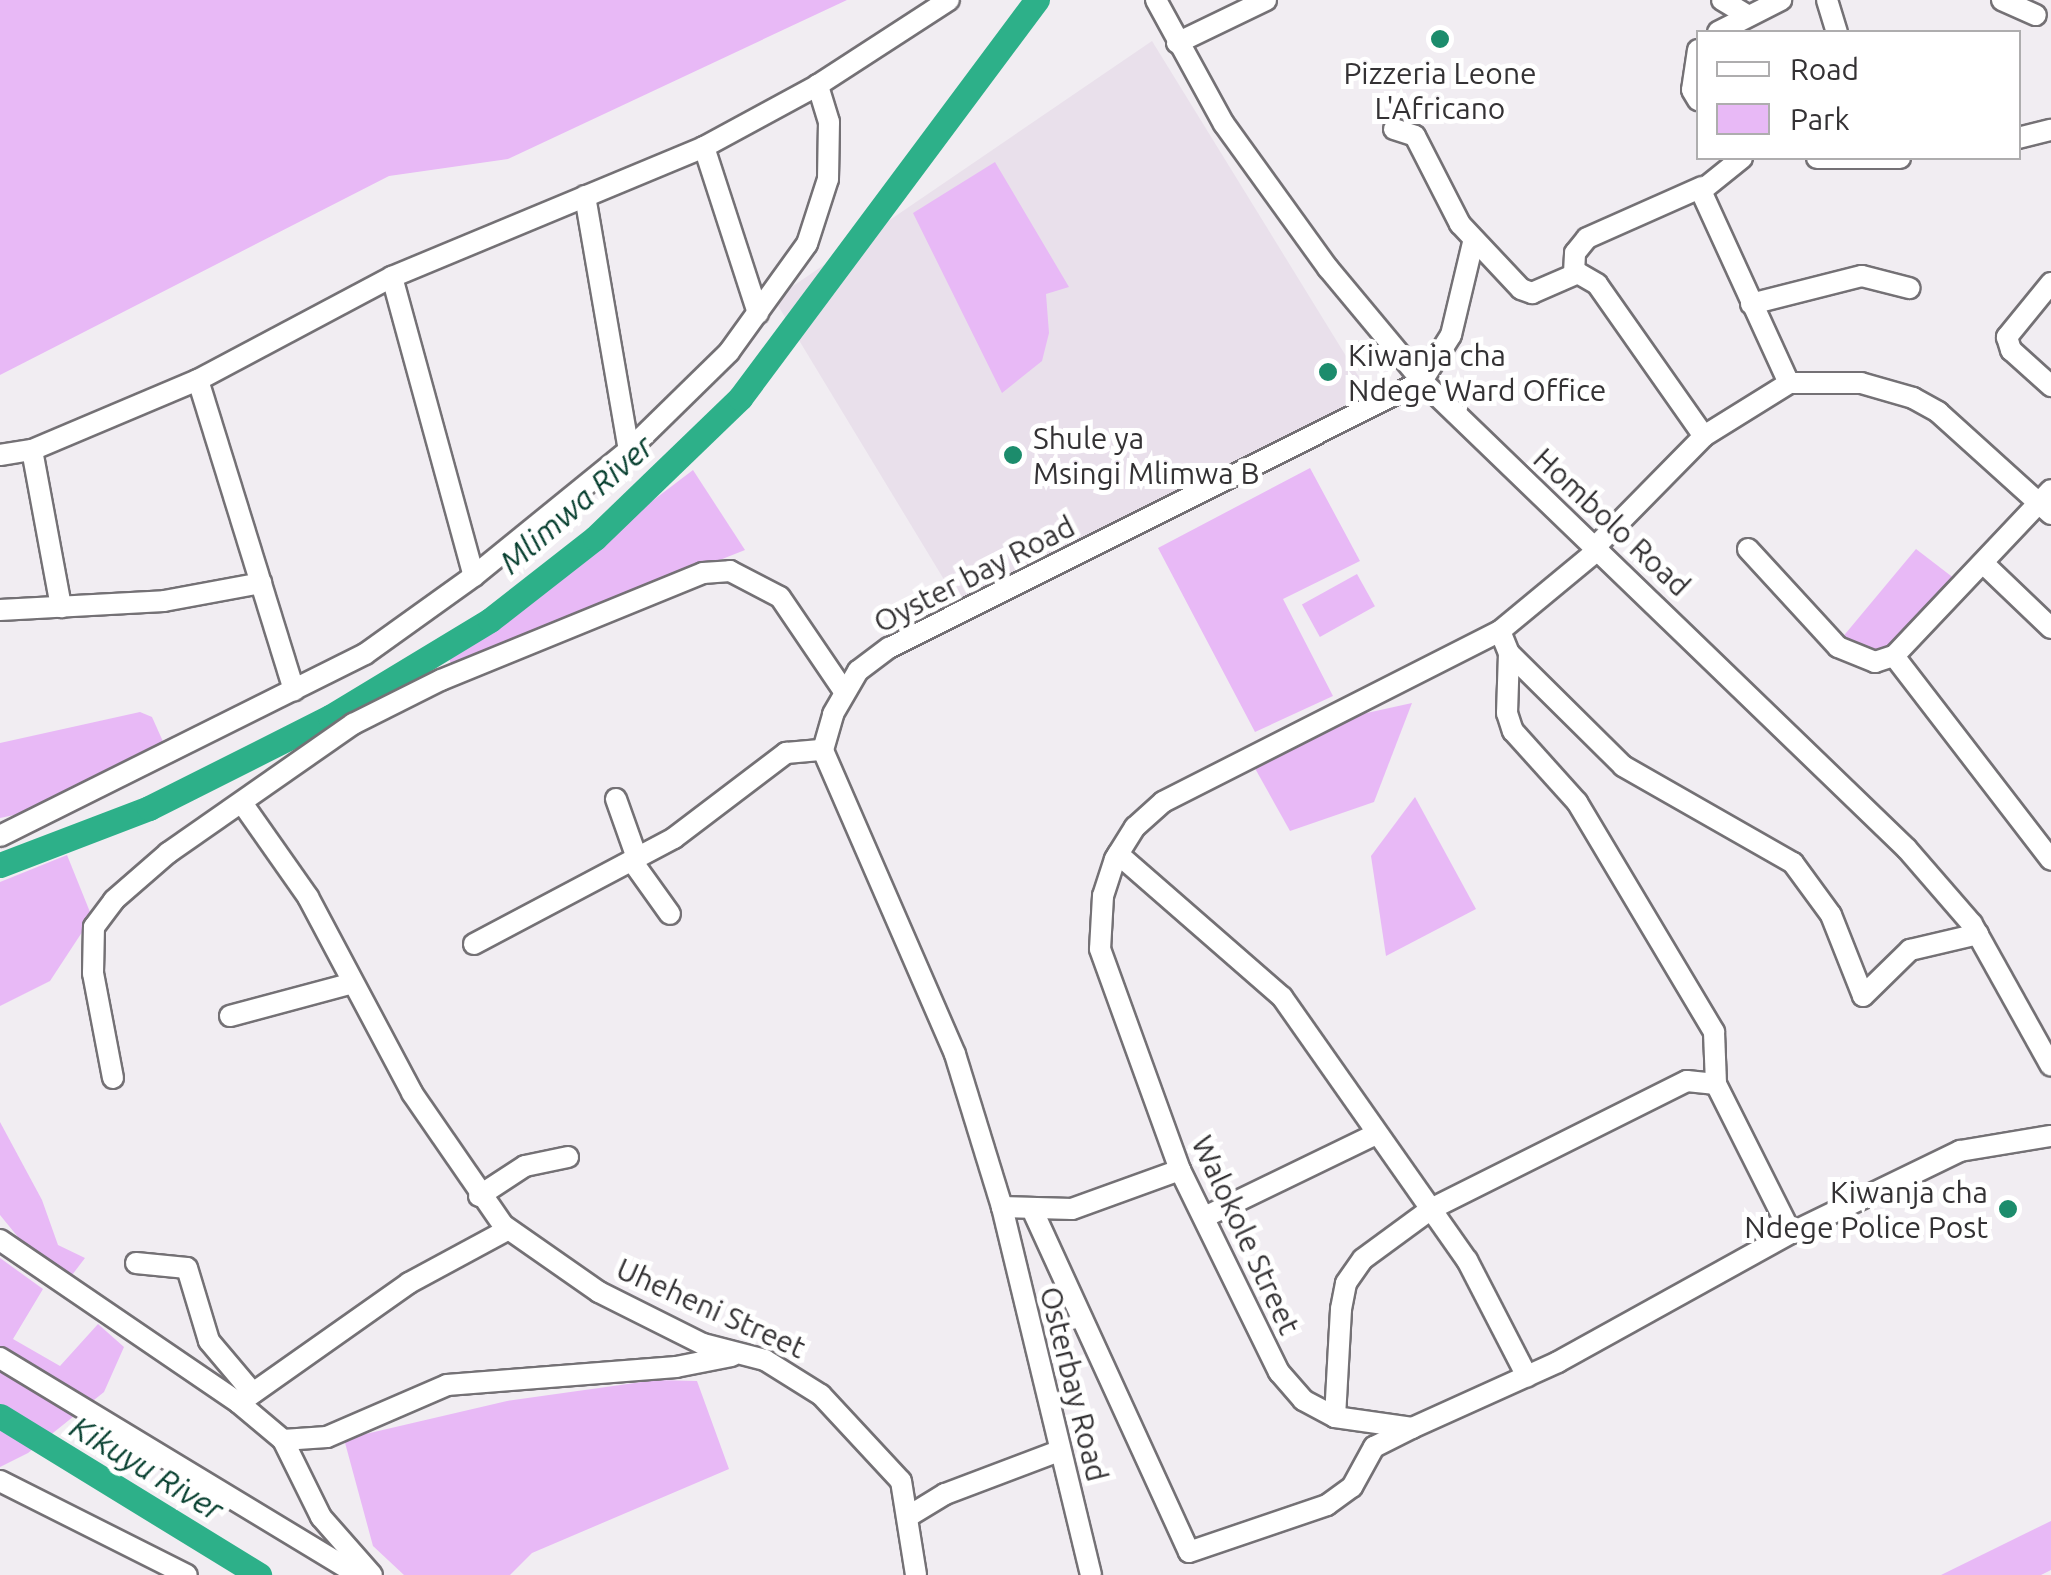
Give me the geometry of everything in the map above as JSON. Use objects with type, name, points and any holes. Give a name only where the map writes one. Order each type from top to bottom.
[{"type":"street","points":[[0,455],[32,450],[198,380],[392,277],[704,146],[818,85],[949,0]]},
{"type":"street","name":"Hombolo Road","points":[[1156,0],[1224,124],[1328,268],[1422,381],[1881,823],[1978,934],[2051,1066]]},
{"type":"street","points":[[1177,43],[1266,0]]},
{"type":"street","points":[[1722,0],[1749,16]]},
{"type":"street","points":[[1722,30],[1781,0]]},
{"type":"street","points":[[1827,0],[1836,30]]},
{"type":"street","points":[[2002,0],[2036,15]]},
{"type":"street","points":[[1696,63],[1692,90],[1696,97]]},
{"type":"street","points":[[0,836],[364,654],[474,576],[629,450],[729,352],[807,244],[821,210],[829,122],[818,85]]},
{"type":"street","points":[[1394,130],[1406,130],[1423,146],[1473,242],[1532,293],[1574,273]]},
{"type":"street","points":[[2021,137],[2051,130]]},
{"type":"street","points":[[704,146],[758,313]]},
{"type":"street","points":[[1574,273],[1575,253],[1587,238],[1702,186],[1739,160]]},
{"type":"street","points":[[1702,186],[1789,383],[1861,383],[1913,398],[1938,412],[2047,502],[1894,656],[1875,662],[1838,647],[1748,548]]},
{"type":"street","points":[[586,196],[629,450]]},
{"type":"street","points":[[1422,381],[1451,334],[1473,242]]},
{"type":"street","points":[[1574,273],[1613,301],[1704,436]]},
{"type":"street","points":[[1751,304],[1862,276],[1909,288]]},
{"type":"street","points":[[392,277],[474,576]]},
{"type":"street","points":[[2051,283],[2008,336],[2011,350],[2051,386]]},
{"type":"street","points":[[198,380],[294,691]]},
{"type":"street","name":"Oyster bay Road","points":[[823,750],[844,691],[890,648],[1422,381]]},
{"type":"street","name":"Walokole Street","points":[[1412,1428],[1335,1418],[1303,1400],[1260,1345],[1180,1170],[1100,949],[1103,896],[1118,854],[1135,827],[1202,777],[1500,631],[1597,548],[1704,436],[1789,383]]},
{"type":"street","points":[[32,450],[61,607]]},
{"type":"street","points":[[1983,564],[2051,628]]},
{"type":"street","points":[[113,1078],[92,972],[94,927],[114,900],[154,865],[353,724],[441,680],[703,572],[730,571],[780,597],[844,691]]},
{"type":"street","points":[[0,610],[164,601],[261,582]]},
{"type":"street","points":[[1500,631],[1509,653],[1642,782],[1793,863],[1831,916],[1863,996],[1910,950],[1978,934]]},
{"type":"street","points":[[1509,653],[1507,714],[1514,731],[1577,802],[1714,1032],[1716,1084],[1791,1234]]},
{"type":"street","points":[[1894,656],[2051,860]]},
{"type":"street","points":[[474,944],[634,860],[786,753],[823,750],[955,1054],[1002,1207],[1072,1209],[1180,1170]]},
{"type":"street","points":[[616,799],[634,860],[670,914]]},
{"type":"street","name":"Uheheni Street","points":[[242,803],[284,862],[412,1093],[479,1196],[508,1230],[599,1292],[734,1356],[765,1360],[821,1396],[901,1481],[916,1575]]},
{"type":"street","points":[[1118,854],[1282,997],[1486,1290],[1527,1376]]},
{"type":"street","points":[[230,1016],[353,984]]},
{"type":"street","points":[[1335,1418],[1346,1283],[1380,1243],[1431,1209],[1651,1096],[1687,1081],[1716,1084]]},
{"type":"street","points":[[1204,1217],[1376,1134]]},
{"type":"street","points":[[1032,1209],[1189,1552],[1327,1505],[1352,1488],[1374,1447],[1527,1376],[1791,1234],[1960,1151],[2051,1136]]},
{"type":"street","points":[[479,1196],[525,1166],[568,1157]]},
{"type":"street","name":"Osterbay Road","points":[[1002,1207],[1091,1575]]},
{"type":"street","points":[[246,1398],[409,1283],[508,1230]]},
{"type":"street","points":[[0,1240],[246,1398]]},
{"type":"street","points":[[136,1263],[186,1268],[210,1341],[246,1398],[283,1440],[321,1516],[372,1575]]},
{"type":"street","points":[[283,1440],[327,1437],[447,1385],[676,1367],[734,1356]]},
{"type":"street","points":[[0,1358],[358,1575]]},
{"type":"street","points":[[908,1516],[945,1494],[1059,1451]]},
{"type":"street","points":[[0,1481],[187,1575]]},
{"type":"shaded area","points":[[1152,41],[1370,395],[957,601],[774,299]]},
{"type":"green space","points":[[0,0],[847,0],[508,159],[389,176],[0,375]]},
{"type":"green space","points":[[995,162],[1069,287],[1046,294],[1049,333],[1042,361],[1002,393],[913,213]]},
{"type":"green space","points":[[1310,468],[1360,561],[1283,599],[1333,696],[1255,732],[1158,548]]},
{"type":"green space","points":[[693,470],[745,550],[452,666],[448,656]]},
{"type":"green space","points":[[1916,549],[1955,579],[1879,656],[1841,639]]},
{"type":"green space","points":[[1357,574],[1375,606],[1320,637],[1302,605]]},
{"type":"green space","points":[[1412,703],[1374,802],[1290,831],[1252,763],[1353,716]]},
{"type":"green space","points":[[140,712],[152,717],[165,746],[38,810],[0,818],[0,743]]},
{"type":"green space","points":[[1415,797],[1476,909],[1386,956],[1371,856]]},
{"type":"green space","points":[[67,855],[92,917],[50,981],[0,1006],[0,882]]},
{"type":"green space","points":[[0,1122],[42,1200],[58,1245],[85,1258],[69,1279],[31,1253],[0,1215]]},
{"type":"green space","points":[[0,1258],[43,1289],[13,1339],[60,1366],[98,1324],[124,1347],[104,1392],[28,1453],[0,1467]]},
{"type":"green space","points":[[656,1380],[697,1381],[729,1469],[532,1553],[510,1575],[404,1575],[373,1546],[344,1439],[507,1401]]},
{"type":"green space","points":[[2051,1521],[2051,1570],[2041,1575],[1941,1575]]},
{"type":"waterway","name":"Mlimwa River","points":[[0,865],[149,808],[330,717],[490,620],[595,538],[740,398],[1037,0]]},
{"type":"waterway","name":"Kikuyu River","points":[[0,1416],[259,1575]]},
{"type":"place","name":"Pizzeria Leone L'Africano","points":[[1440,39]]},
{"type":"place","name":"Kiwanja cha Ndege Ward Office","points":[[1328,372]]},
{"type":"place","name":"Shule ya Msingi Mlimwa B","points":[[1013,455]]},
{"type":"place","name":"Kiwanja cha Ndege Police Post","points":[[2008,1209]]}]
